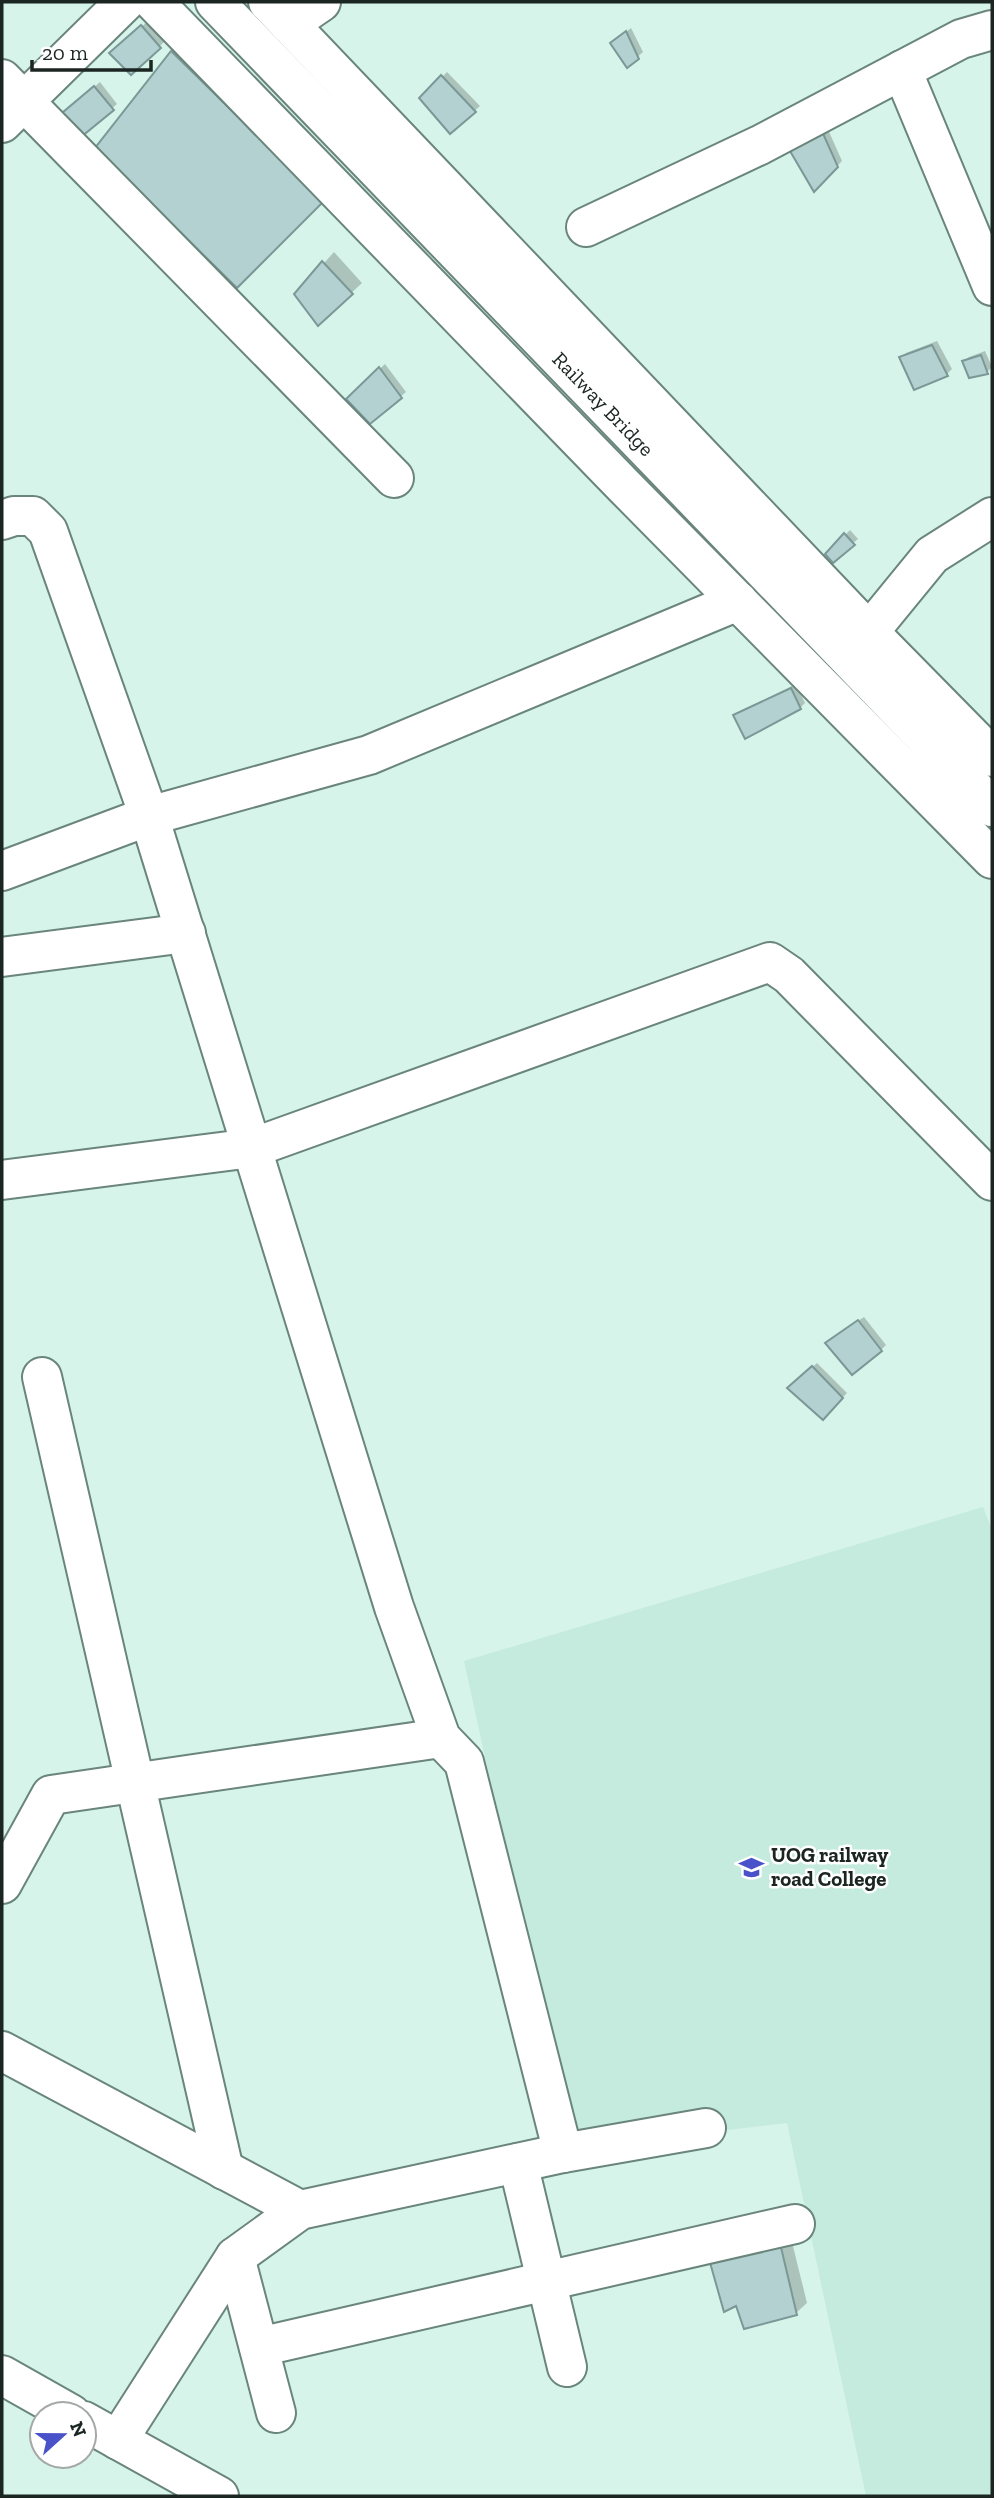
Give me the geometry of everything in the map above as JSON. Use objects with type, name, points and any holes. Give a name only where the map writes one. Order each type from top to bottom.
[{"type":"street","points":[[125,2],[9,101],[394,478]]},
{"type":"street","points":[[154,2],[992,859]]},
{"type":"street","name":"Railway Bridge","points":[[215,2],[992,807]]},
{"type":"street","points":[[321,2],[278,13],[869,632],[992,757]]},
{"type":"street","points":[[586,227],[760,145],[961,39],[992,30]]},
{"type":"street","points":[[902,70],[992,286]]},
{"type":"street","points":[[2,520],[14,516],[33,516],[48,531],[149,816],[394,1607],[441,1738],[464,1762],[563,2153]]},
{"type":"street","points":[[869,632],[932,555],[992,517]]},
{"type":"street","points":[[2,870],[149,816],[369,755],[738,601]]},
{"type":"street","points":[[2,957],[186,933]]},
{"type":"street","points":[[2,1180],[252,1147],[770,962],[789,975],[992,1181]]},
{"type":"street","points":[[43,1377],[224,2170]]},
{"type":"street","points":[[2,1884],[51,1795],[441,1738]]},
{"type":"street","points":[[2,2051],[300,2210]]},
{"type":"street","points":[[118,2440],[235,2257],[300,2210],[563,2153],[706,2128]]},
{"type":"street","points":[[518,2163],[567,2367]]},
{"type":"street","points":[[259,2347],[795,2224]]},
{"type":"street","points":[[235,2257],[276,2413]]},
{"type":"street","points":[[2,2375],[46,2400]]},
{"type":"street","points":[[98,2429],[219,2496]]},
{"type":"shaded area","name":"UOG railway road College","points":[[983,1507],[992,1530],[992,2496],[866,2496],[787,2123],[570,2148],[464,1661]]},
{"type":"building","points":[[141,25],[161,48],[131,75],[109,53]]},
{"type":"building","points":[[626,31],[639,59],[627,68],[610,43]]},
{"type":"building","points":[[171,51],[324,201],[237,288],[95,148]]},
{"type":"building","points":[[441,75],[476,112],[450,134],[419,98]]},
{"type":"building","points":[[94,86],[114,110],[81,137],[62,113]]},
{"type":"building","points":[[821,129],[838,167],[814,192],[790,151]]},
{"type":"building","points":[[322,261],[353,294],[318,326],[294,294]]},
{"type":"building","points":[[932,345],[948,376],[914,390],[899,357]]},
{"type":"building","points":[[981,355],[988,374],[969,378],[962,361]]},
{"type":"building","points":[[379,367],[402,398],[370,424],[346,399]]},
{"type":"building","points":[[844,533],[855,545],[833,563],[825,554]]},
{"type":"building","points":[[791,688],[801,709],[745,739],[733,715]]},
{"type":"building","points":[[858,1320],[882,1351],[852,1375],[825,1343]]},
{"type":"building","points":[[812,1366],[843,1398],[823,1420],[787,1388]]},
{"type":"building","points":[[780,2243],[797,2315],[744,2329],[736,2306],[724,2312],[709,2259]]},
{"type":"place","name":"UOG railway road College","points":[[751,1867]]}]
